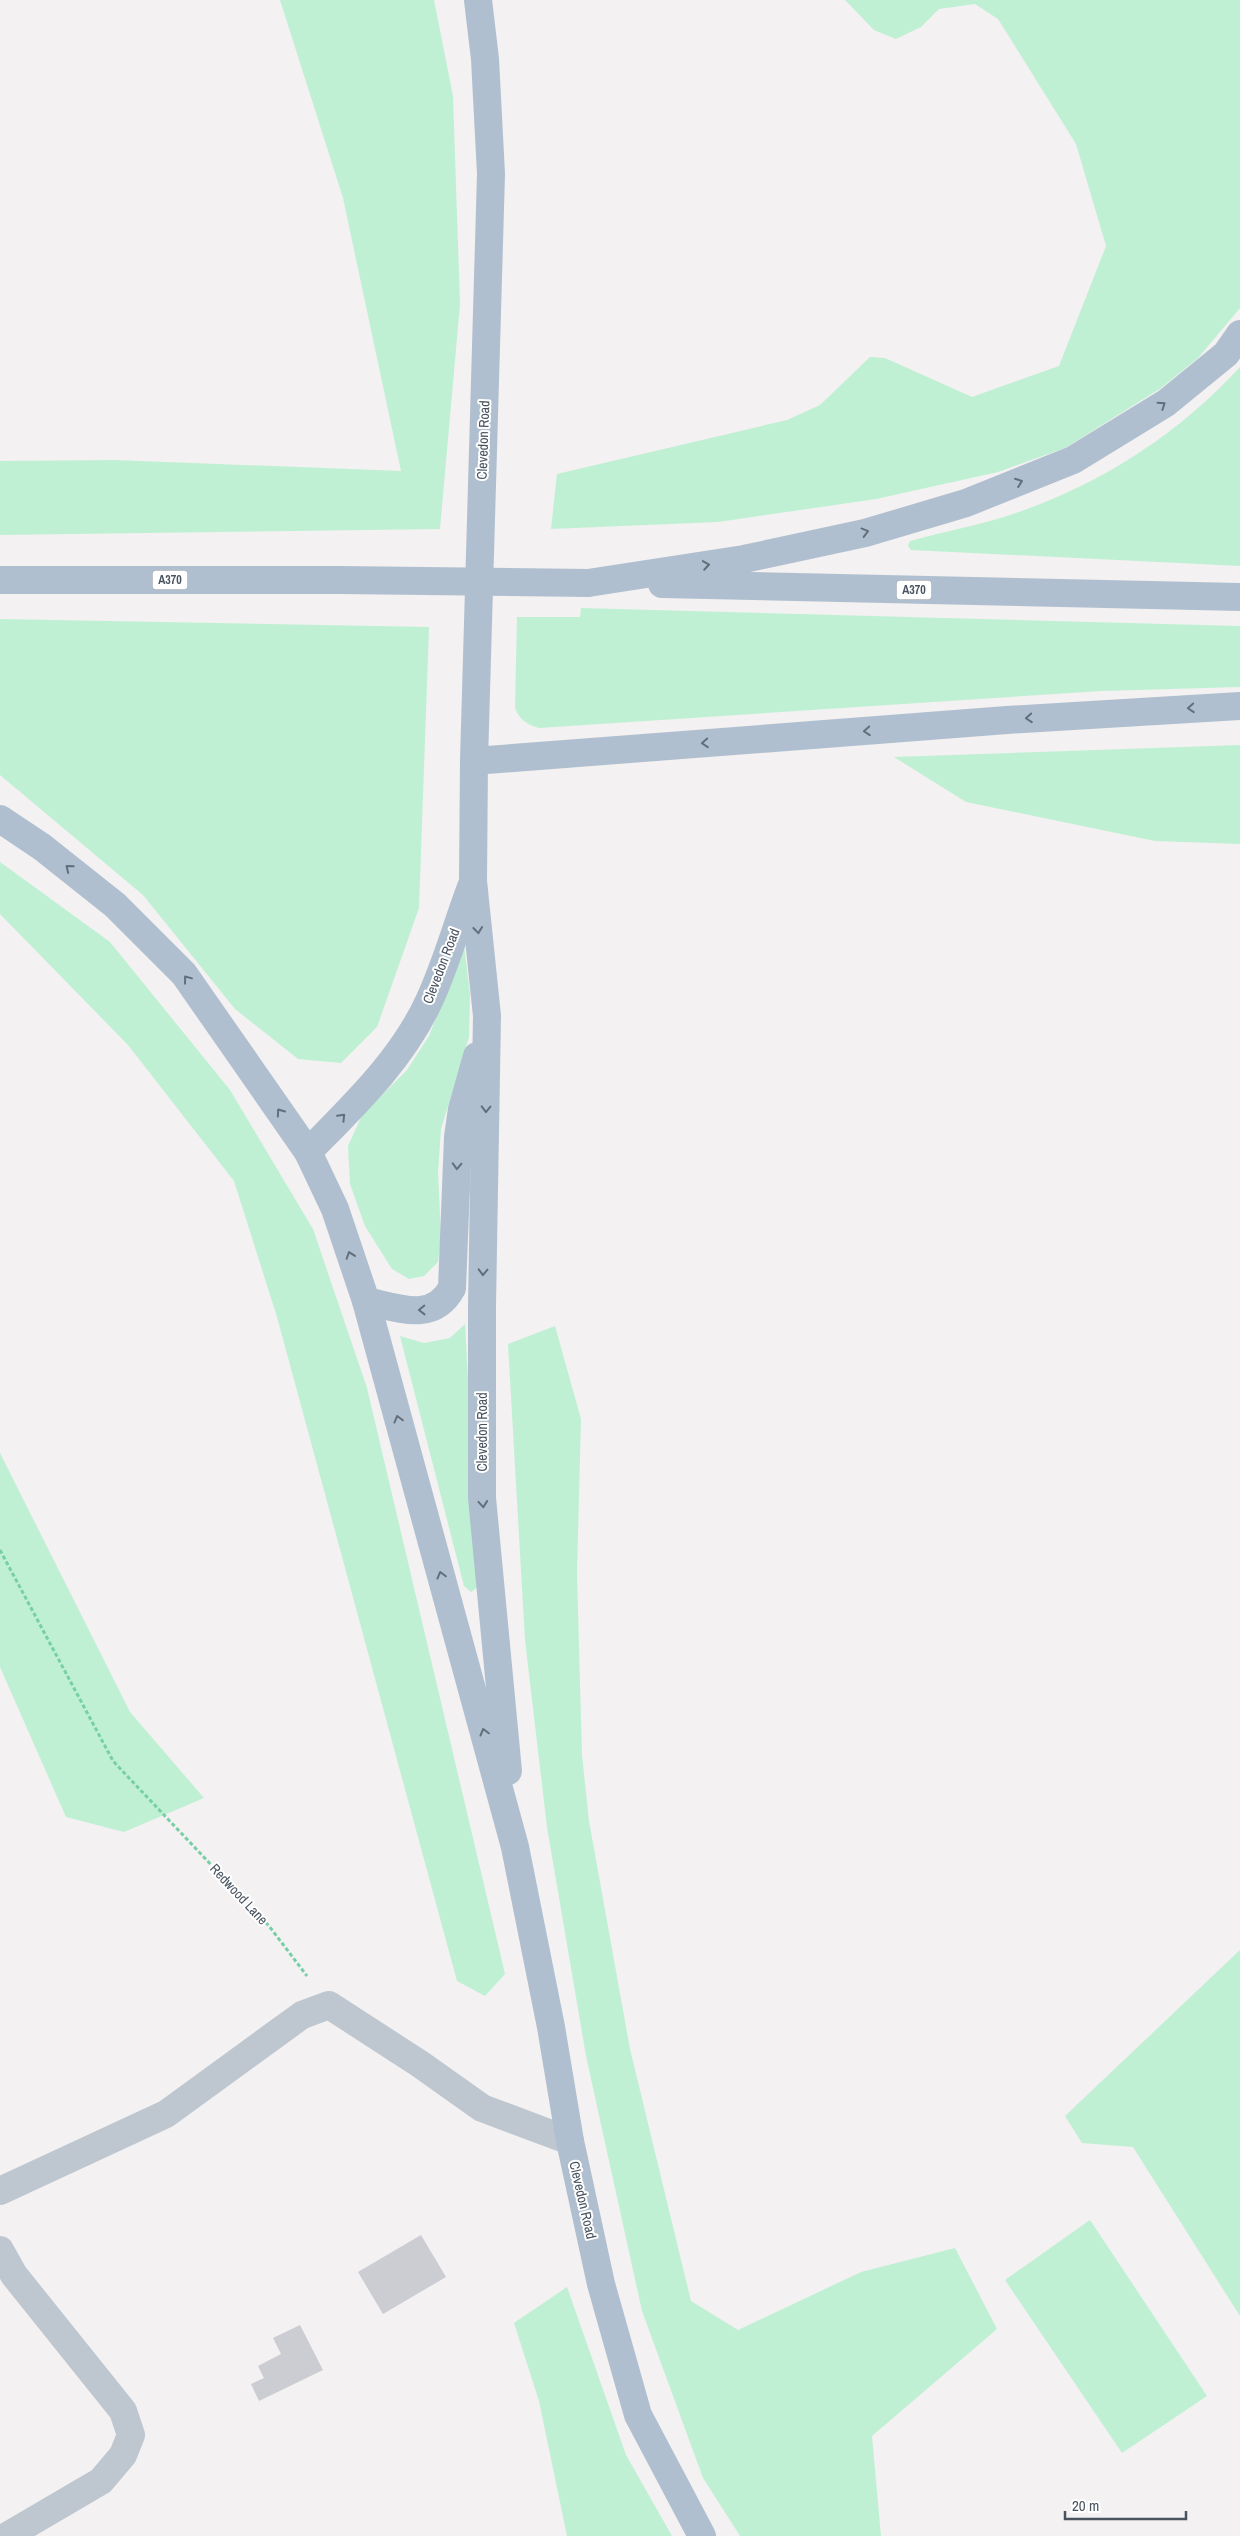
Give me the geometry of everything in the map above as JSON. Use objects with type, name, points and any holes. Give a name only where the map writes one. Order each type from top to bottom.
[{"type":"main road","name":"Clevedon Road","points":[[478,0],[485,59],[490,174],[474,762],[473,881],[487,1016],[482,1316],[482,1498],[515,1847]]},
{"type":"main road","points":[[588,583],[744,559],[865,533],[966,503],[1073,460],[1166,403],[1226,354],[1240,334]]},
{"type":"main road","name":"A370","points":[[0,580],[340,580],[588,583],[1240,598]]},
{"type":"main road","points":[[474,762],[1007,720],[1240,706]]},
{"type":"main road","points":[[0,819],[42,847],[115,905],[184,974],[308,1152]]},
{"type":"main road","name":"Clevedon Road","points":[[473,881],[429,1001],[399,1053],[354,1105],[308,1152],[335,1209],[366,1301],[515,1847],[551,2027],[570,2142],[602,2284],[638,2415],[702,2536]]},
{"type":"main road","name":"Clevedon Road","points":[[366,1301],[413,1310],[432,1310],[445,1300],[452,1288],[458,1137],[462,1109],[487,1016]]},
{"type":"street","points":[[0,2191],[166,2114],[302,2015],[329,2005],[420,2064],[482,2108],[570,2142]]},
{"type":"street","points":[[0,2250],[14,2275],[123,2411],[131,2435],[123,2456],[100,2482],[7,2536]]},
{"type":"path","name":"Redwood Lane","points":[[0,1550],[113,1761],[269,1926],[329,2005]]},
{"type":"green space","points":[[280,0],[434,0],[453,96],[460,304],[440,529],[0,535],[0,461],[114,460],[401,471],[343,198]]},
{"type":"green space","points":[[845,0],[1240,0],[1240,308],[1198,358],[1161,388],[1065,448],[998,472],[876,499],[718,522],[551,529],[557,474],[787,420],[820,405],[870,357],[885,358],[972,397],[1059,366],[1106,246],[1076,144],[998,19],[975,4],[939,9],[921,27],[896,39],[874,30]]},
{"type":"green space","points":[[1240,367],[1240,566],[911,550],[908,546],[910,541],[990,521],[1048,501],[1108,471],[1165,435],[1192,414]]},
{"type":"green space","points":[[581,608],[1240,626],[1240,687],[1101,691],[539,728],[530,725],[521,719],[515,708],[517,617],[580,617]]},
{"type":"green space","points":[[0,619],[429,627],[419,908],[377,1027],[341,1063],[298,1059],[235,1009],[143,895],[0,775]]},
{"type":"green space","points":[[1240,745],[1240,844],[1155,841],[966,802],[894,757]]},
{"type":"green space","points":[[0,862],[110,942],[230,1090],[313,1229],[367,1388],[505,1974],[485,1996],[457,1981],[277,1317],[234,1181],[128,1045],[0,914]]},
{"type":"green space","points":[[464,945],[470,994],[469,1037],[441,1129],[438,1172],[441,1236],[438,1262],[424,1276],[409,1279],[392,1269],[365,1226],[350,1184],[348,1146],[362,1115],[407,1070],[429,1036]]},
{"type":"green space","points":[[465,1324],[479,1586],[471,1592],[464,1586],[400,1336],[424,1343],[450,1338]]},
{"type":"green space","points":[[555,1326],[581,1419],[577,1573],[582,1755],[589,1821],[630,2049],[691,2301],[738,2330],[861,2272],[955,2248],[997,2329],[872,2436],[881,2536],[740,2536],[703,2478],[642,2311],[586,2056],[547,1827],[525,1640],[508,1344]]},
{"type":"green space","points":[[0,1453],[130,1712],[204,1798],[124,1832],[66,1817],[0,1667]]},
{"type":"green space","points":[[1240,1950],[1240,2316],[1133,2147],[1082,2143],[1065,2116]]},
{"type":"green space","points":[[1090,2220],[1207,2396],[1122,2453],[1005,2280]]},
{"type":"green space","points":[[567,2287],[626,2455],[672,2536],[567,2536],[539,2401],[514,2323]]},
{"type":"building","points":[[421,2235],[446,2277],[383,2314],[358,2272]]},
{"type":"building","points":[[300,2325],[323,2370],[259,2401],[251,2384],[264,2378],[258,2366],[281,2354],[273,2338]]}]
